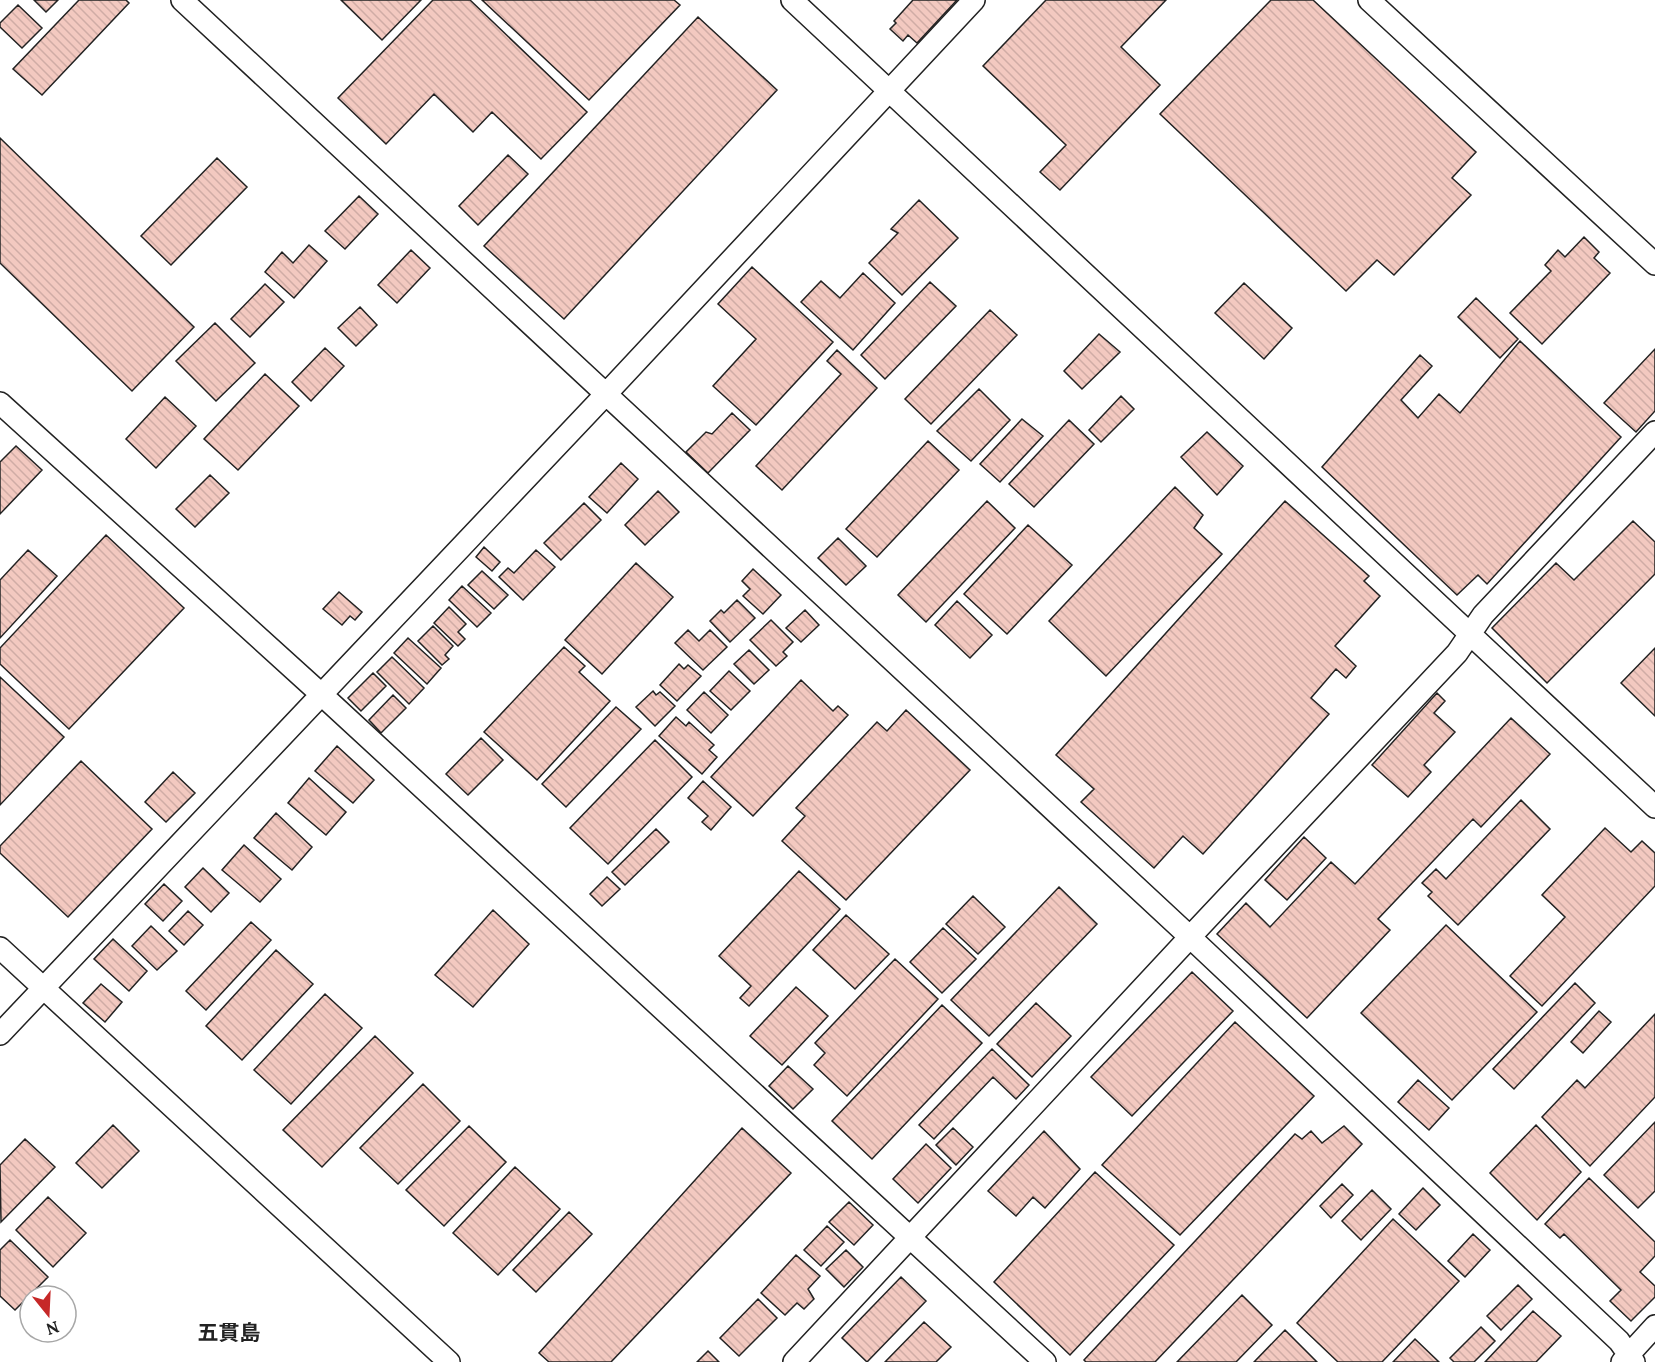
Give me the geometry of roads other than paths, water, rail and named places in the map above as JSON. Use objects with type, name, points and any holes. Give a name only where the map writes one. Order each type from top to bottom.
[{"type":"street","points":[[182,0],[1190,936],[1619,1341],[1628,1360],[1655,1326]]},
{"type":"street","points":[[792,0],[1655,807]]},
{"type":"street","points":[[0,1034],[606,394],[974,0]]},
{"type":"street","points":[[1369,0],[1655,264]]},
{"type":"street","points":[[0,403],[322,695],[1045,1362]]},
{"type":"street","points":[[794,1362],[1457,653],[1483,615],[1655,432]]},
{"type":"street","points":[[0,948],[448,1362]]},
{"type":"district","name":"五貫島","points":[[229,1333]]}]
